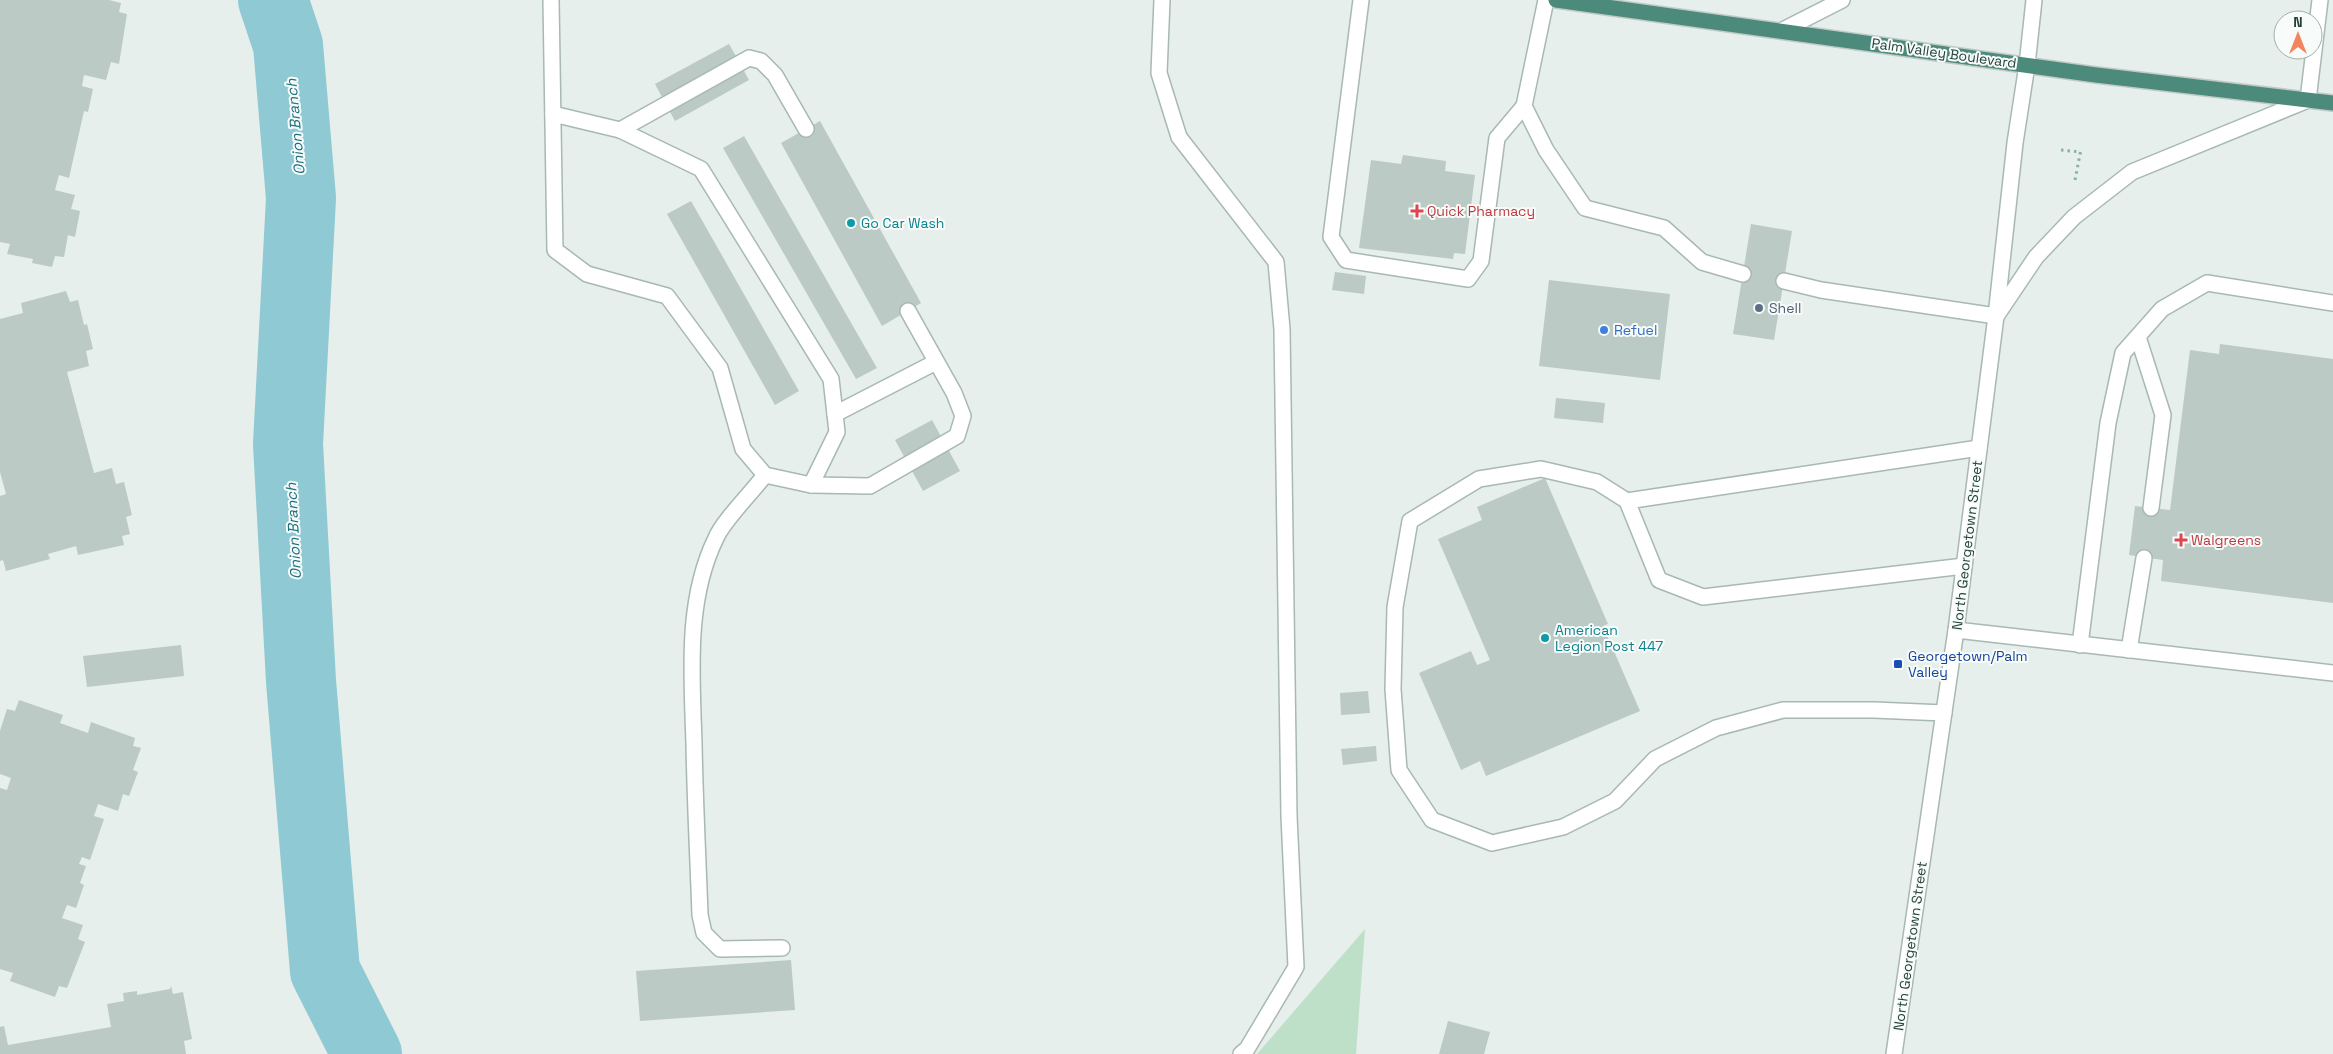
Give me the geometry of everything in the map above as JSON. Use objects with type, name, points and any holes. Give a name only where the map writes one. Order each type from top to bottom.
[{"type":"highway","name":"Palm Valley Boulevard","points":[[1556,0],[1641,6],[1783,30],[2096,75],[2333,103]]},
{"type":"street","points":[[551,0],[555,250],[587,274],[667,296],[720,368],[743,449],[765,475],[811,485],[870,486],[957,436],[963,416],[954,393],[908,311]]},
{"type":"street","points":[[1162,0],[1159,73],[1179,138],[1276,262],[1282,329],[1289,806],[1296,967],[1247,1049],[1242,1054]]},
{"type":"street","points":[[1361,0],[1331,237],[1346,260],[1468,280],[1481,261],[1497,138],[1524,106],[1546,0]]},
{"type":"street","points":[[1783,30],[1842,0]]},
{"type":"street","name":"North Georgetown Street","points":[[1894,1054],[1956,630],[1996,316],[2015,143],[2028,65],[2034,0]]},
{"type":"street","points":[[1784,282],[1822,290],[1996,316],[2036,257],[2074,217],[2132,172],[2308,100],[2320,0]]},
{"type":"street","points":[[620,130],[749,58],[761,61],[775,75],[806,129]]},
{"type":"street","points":[[1524,106],[1546,150],[1584,208],[1664,228],[1702,262],[1743,274]]},
{"type":"street","points":[[553,114],[620,130],[701,169],[831,379],[837,432],[811,485]]},
{"type":"street","points":[[2080,645],[2108,424],[2123,353],[2162,309],[2207,283],[2333,303]]},
{"type":"street","points":[[2138,337],[2163,415],[2151,508]]},
{"type":"street","points":[[835,414],[936,362]]},
{"type":"street","points":[[1627,501],[1979,448]]},
{"type":"street","points":[[1944,713],[1874,710],[1783,710],[1716,728],[1655,759],[1615,801],[1563,828],[1492,843],[1432,820],[1399,770],[1392,689],[1395,607],[1410,521],[1479,479],[1541,469],[1597,482],[1627,501],[1659,580],[1703,597],[1964,566]]},
{"type":"street","points":[[765,475],[716,536],[702,574],[695,613],[692,672],[696,816],[700,915],[704,932],[720,949],[782,948]]},
{"type":"street","points":[[2129,650],[2144,558]]},
{"type":"street","points":[[1956,630],[2333,673]]},
{"type":"path","points":[[2061,150],[2080,152]]},
{"type":"green space","points":[[1365,929],[1356,1054],[1257,1054]]},
{"type":"building","points":[[0,0],[109,0],[121,3],[119,12],[127,14],[119,64],[111,62],[106,80],[84,75],[82,86],[93,89],[88,112],[84,111],[69,178],[59,175],[55,190],[75,195],[71,209],[80,211],[75,237],[68,235],[64,257],[55,256],[52,267],[32,263],[33,259],[7,254],[10,244],[0,242]]},
{"type":"building","points":[[729,44],[749,80],[675,121],[655,84]]},
{"type":"building","name":"Go Car Wash","points":[[820,121],[921,303],[882,326],[781,143]]},
{"type":"building","points":[[744,136],[877,368],[856,379],[723,148]]},
{"type":"building","name":"Quick Pharmacy","points":[[1403,155],[1446,161],[1445,171],[1475,175],[1465,254],[1454,253],[1453,259],[1359,248],[1371,160],[1401,164]]},
{"type":"building","points":[[691,201],[799,391],[775,405],[667,214]]},
{"type":"building","name":"Shell","points":[[1751,224],[1792,231],[1774,340],[1733,334]]},
{"type":"building","points":[[1335,272],[1366,276],[1364,294],[1332,290]]},
{"type":"building","name":"Refuel","points":[[1549,280],[1670,294],[1660,380],[1539,366]]},
{"type":"building","points":[[66,291],[70,302],[78,300],[84,325],[87,324],[93,349],[86,351],[89,366],[67,372],[94,473],[112,468],[116,484],[124,482],[132,515],[126,517],[130,534],[122,536],[124,545],[78,555],[76,546],[48,554],[50,559],[6,571],[3,560],[0,561],[0,496],[6,494],[0,472],[0,319],[23,313],[21,303]]},
{"type":"building","name":"Walgreens","points":[[2220,344],[2333,359],[2333,603],[2161,581],[2163,560],[2129,555],[2135,506],[2170,510],[2190,350],[2219,354]]},
{"type":"building","points":[[1556,398],[1605,403],[1603,423],[1554,418]]},
{"type":"building","points":[[932,420],[960,471],[923,491],[895,440]]},
{"type":"building","name":"American Legion Post 447","points":[[1545,478],[1608,624],[1603,626],[1640,711],[1486,776],[1480,761],[1461,770],[1419,673],[1471,651],[1477,665],[1490,660],[1438,539],[1482,520],[1477,507]]},
{"type":"building","points":[[181,645],[184,676],[87,687],[83,656]]},
{"type":"building","points":[[1368,691],[1370,713],[1341,715],[1340,693]]},
{"type":"building","points":[[19,700],[63,715],[60,723],[88,733],[91,722],[135,738],[133,746],[141,748],[133,770],[138,772],[129,796],[123,794],[118,811],[98,804],[94,816],[104,819],[90,860],[82,857],[79,864],[86,866],[80,883],[84,885],[76,908],[67,905],[62,918],[83,925],[78,939],[85,942],[67,988],[59,986],[55,997],[10,981],[13,973],[0,969],[0,788],[7,790],[11,778],[0,774],[0,731],[7,709],[15,711]]},
{"type":"building","points":[[1376,746],[1377,761],[1343,765],[1341,749]]},
{"type":"building","points":[[791,960],[795,1010],[640,1021],[636,971]]},
{"type":"building","points":[[171,986],[173,994],[183,992],[192,1039],[184,1041],[186,1054],[0,1054],[0,1027],[4,1026],[8,1045],[111,1027],[107,1004],[124,1001],[123,993],[137,991],[137,995],[170,989]]},
{"type":"building","points":[[1448,1021],[1490,1032],[1484,1054],[1439,1054]]},
{"type":"waterway","name":"Onion Branch","points":[[273,0],[288,45],[301,198],[288,444],[301,681],[325,971],[367,1054]]},
{"type":"place","name":"Quick Pharmacy","points":[[1417,211]]},
{"type":"place","name":"Go Car Wash","points":[[851,223]]},
{"type":"place","name":"Shell","points":[[1759,308]]},
{"type":"place","name":"Refuel","points":[[1604,330]]},
{"type":"place","name":"Walgreens","points":[[2181,540]]},
{"type":"place","name":"American Legion Post 447","points":[[1545,638]]},
{"type":"place","name":"Georgetown/Palm Valley","points":[[1898,664]]}]
